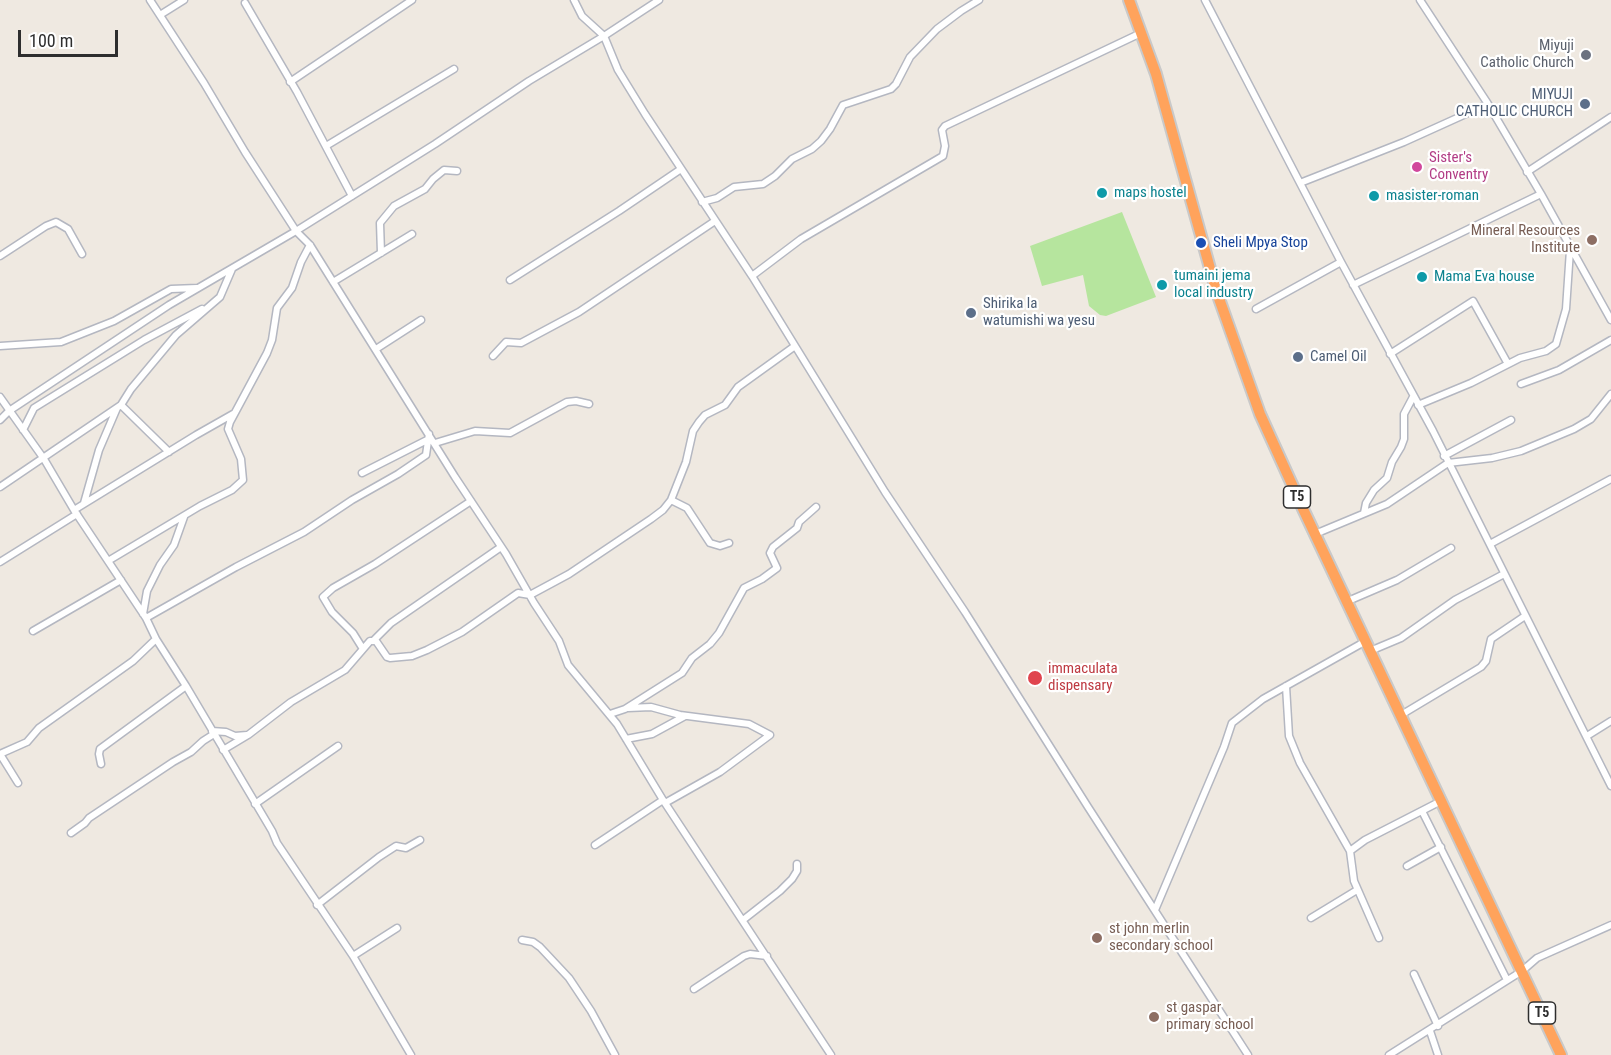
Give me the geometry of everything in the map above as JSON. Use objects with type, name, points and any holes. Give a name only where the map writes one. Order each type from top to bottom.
[{"type":"highway","name":"T5","points":[[1129,0],[1156,74],[1216,290],[1260,414],[1561,1055]]},
{"type":"street","points":[[150,0],[296,231],[310,245],[428,437],[435,443],[501,547],[559,641],[568,665],[610,714],[664,802],[831,1055]]},
{"type":"street","points":[[160,15],[184,0]]},
{"type":"street","points":[[290,82],[412,0]]},
{"type":"street","points":[[573,0],[582,16],[604,36],[618,70],[632,93],[752,276],[885,492],[965,612],[1248,1055]]},
{"type":"street","points":[[0,420],[9,411],[169,305],[296,231],[659,0]]},
{"type":"street","points":[[702,202],[717,198],[734,187],[763,184],[775,176],[792,159],[812,149],[826,135],[843,105],[891,89],[910,57],[937,29],[979,0]]},
{"type":"street","points":[[1205,0],[1353,285],[1433,431],[1611,786]]},
{"type":"street","points":[[1420,0],[1488,104],[1611,320]]},
{"type":"street","points":[[245,3],[352,196]]},
{"type":"street","points":[[752,276],[801,239],[943,156],[945,146],[942,130],[945,126],[1141,33]]},
{"type":"street","points":[[326,146],[454,69]]},
{"type":"street","points":[[1300,183],[1404,142],[1488,104]]},
{"type":"street","points":[[1527,172],[1611,117]]},
{"type":"street","points":[[510,280],[681,169]]},
{"type":"street","points":[[381,253],[381,223],[394,206],[425,189],[433,178],[444,170],[457,171]]},
{"type":"street","points":[[1353,285],[1541,194]]},
{"type":"street","points":[[493,356],[506,342],[521,343],[579,312],[715,221]]},
{"type":"street","points":[[0,256],[56,222],[68,229],[82,254]]},
{"type":"street","points":[[333,282],[412,234]]},
{"type":"street","points":[[108,561],[239,486],[243,480],[241,459],[228,429],[267,353],[272,340],[277,308],[292,288],[310,245]]},
{"type":"street","points":[[1418,405],[1471,383],[1508,363],[1546,351],[1556,344],[1566,309],[1570,248]]},
{"type":"street","points":[[1256,309],[1341,262]]},
{"type":"street","points":[[84,503],[99,450],[119,406],[176,335],[220,297],[232,268]]},
{"type":"street","points":[[0,346],[62,342],[114,321],[171,290],[200,287]]},
{"type":"street","points":[[1390,354],[1473,301],[1508,363]]},
{"type":"street","points":[[23,430],[34,408],[144,340],[213,303]]},
{"type":"street","points":[[376,349],[421,320]]},
{"type":"street","points":[[1521,384],[1559,370],[1611,340]]},
{"type":"street","points":[[373,641],[379,644],[387,657],[412,656],[462,632],[518,593],[530,596],[569,574],[651,519],[671,500],[686,462],[693,431],[699,422],[725,405],[738,387],[795,346]]},
{"type":"street","points":[[1446,460],[1492,458],[1545,443],[1591,419],[1611,394]]},
{"type":"street","points":[[1364,513],[1366,503],[1374,490],[1387,478],[1392,462],[1401,447],[1404,439],[1404,414],[1413,397]]},
{"type":"street","points":[[0,398],[44,459],[145,616],[156,639],[186,686],[277,843],[352,956],[411,1055]]},
{"type":"street","points":[[435,443],[475,431],[510,433],[567,402],[590,404]]},
{"type":"street","points":[[119,406],[169,452]]},
{"type":"street","points":[[0,487],[119,406]]},
{"type":"street","points":[[0,562],[76,512],[84,503],[235,414]]},
{"type":"street","points":[[1315,534],[1387,504],[1446,460],[1511,420]]},
{"type":"street","points":[[362,473],[428,437]]},
{"type":"street","points":[[145,616],[304,532],[352,500],[398,474],[426,455],[428,437]]},
{"type":"street","points":[[1490,544],[1611,479]]},
{"type":"street","points":[[671,500],[687,508],[710,543],[720,546],[729,543]]},
{"type":"street","points":[[363,649],[353,633],[332,612],[323,597],[333,588],[375,564],[471,501]]},
{"type":"street","points":[[610,714],[628,708],[682,673],[692,658],[710,644],[736,605],[744,588],[777,568],[770,553],[816,507]]},
{"type":"street","points":[[145,616],[147,591],[174,545],[184,516]]},
{"type":"street","points":[[223,750],[248,735],[291,702],[345,670],[368,643],[391,623],[501,547]]},
{"type":"street","points":[[1348,601],[1397,580],[1451,548]]},
{"type":"street","points":[[1155,910],[1232,723],[1263,699],[1286,686],[1368,646],[1401,638],[1455,600],[1504,574]]},
{"type":"street","points":[[33,631],[121,580]]},
{"type":"street","points":[[1401,715],[1481,667],[1486,660],[1491,639],[1525,616]]},
{"type":"street","points":[[18,783],[0,754],[27,742],[39,728],[133,661],[156,639]]},
{"type":"street","points":[[101,764],[100,749],[186,686]]},
{"type":"street","points":[[1286,686],[1289,735],[1300,763],[1350,851],[1354,881],[1379,938]]},
{"type":"street","points":[[595,845],[664,802],[720,772],[770,735],[749,724],[685,716],[651,707],[628,708]]},
{"type":"street","points":[[626,740],[652,734],[685,716]]},
{"type":"street","points":[[1587,735],[1611,721]]},
{"type":"street","points":[[71,833],[85,824],[89,818],[191,752],[213,733],[248,735]]},
{"type":"street","points":[[255,804],[338,746]]},
{"type":"street","points":[[1350,851],[1365,840],[1441,801]]},
{"type":"street","points":[[1422,811],[1507,980]]},
{"type":"street","points":[[317,905],[396,846],[406,848],[420,840]]},
{"type":"street","points":[[1407,866],[1441,848]]},
{"type":"street","points":[[743,920],[792,879],[797,871],[797,864]]},
{"type":"street","points":[[1311,918],[1357,890]]},
{"type":"street","points":[[1389,1055],[1522,971],[1537,958],[1611,925]]},
{"type":"street","points":[[352,956],[397,928]]},
{"type":"street","points":[[522,940],[533,942],[540,947],[569,978],[591,1011],[615,1055]]},
{"type":"street","points":[[694,989],[744,956],[750,954],[767,956]]},
{"type":"street","points":[[1414,974],[1437,1026]]},
{"type":"street","points":[[1430,1031],[1438,1055]]},
{"type":"green space","points":[[1122,212],[1156,297],[1106,316],[1100,315],[1089,306],[1083,275],[1042,286],[1030,246]]},
{"type":"place","name":"Miyuji Catholic Church","points":[[1586,55]]},
{"type":"place","name":"MIYUJI CATHOLIC CHURCH","points":[[1585,104]]},
{"type":"place","name":"Sister's Conventry","points":[[1417,167]]},
{"type":"place","name":"maps hostel","points":[[1102,193]]},
{"type":"place","name":"masister-roman","points":[[1374,196]]},
{"type":"place","name":"Mineral Resources Institute","points":[[1592,240]]},
{"type":"place","name":"Sheli Mpya Stop","points":[[1201,243]]},
{"type":"place","name":"Mama Eva house","points":[[1422,277]]},
{"type":"place","name":"tumaini jema local industry","points":[[1162,285]]},
{"type":"place","name":"Shirika la watumishi wa yesu","points":[[971,313]]},
{"type":"place","name":"Camel Oil","points":[[1298,357]]},
{"type":"place","name":"immaculata dispensary","points":[[1035,678]]},
{"type":"place","name":"st john merlin secondary school","points":[[1097,938]]},
{"type":"place","name":"st gaspar primary school","points":[[1154,1017]]}]
